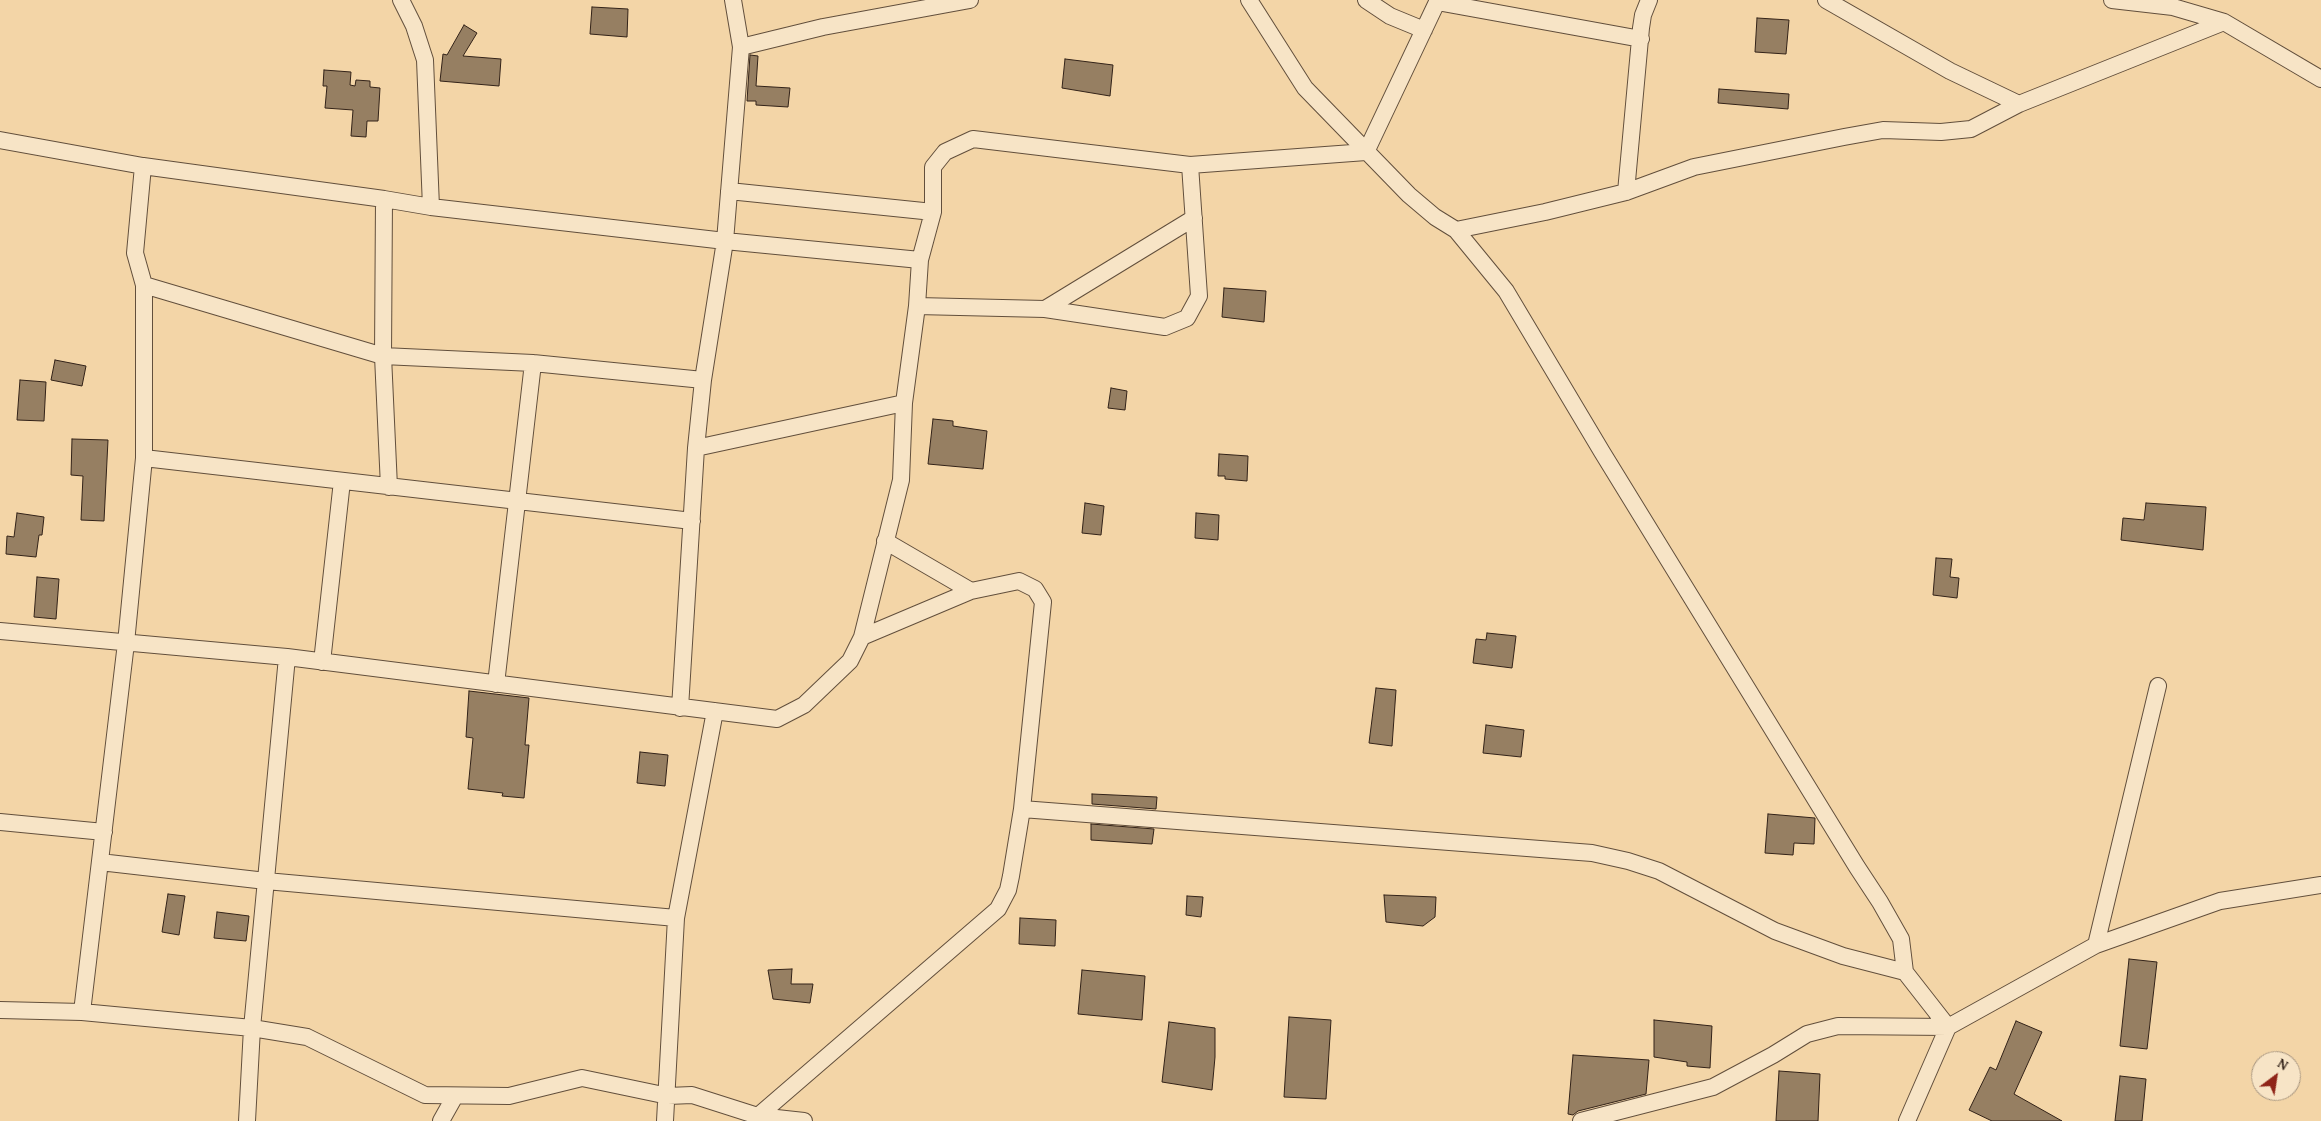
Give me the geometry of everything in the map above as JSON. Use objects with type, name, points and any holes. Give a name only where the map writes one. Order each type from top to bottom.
[{"type":"street","points":[[401,0],[414,26],[425,60],[431,207]]},
{"type":"street","points":[[680,708],[696,448],[703,380],[725,241],[741,48],[733,0]]},
{"type":"street","points":[[741,48],[823,26],[970,0]]},
{"type":"street","points":[[1249,0],[1305,88],[1409,195],[1435,217],[1456,230],[1506,291],[1633,503],[1880,902],[1901,939],[1905,972],[1948,1027]]},
{"type":"street","points":[[1366,0],[1390,16],[1424,30]]},
{"type":"street","points":[[1626,192],[1643,16],[1649,0]]},
{"type":"street","points":[[1826,0],[1950,71],[2019,104]]},
{"type":"street","points":[[2112,0],[2172,7],[2224,22],[2321,79]]},
{"type":"street","points":[[1366,152],[1438,1],[1641,39]]},
{"type":"street","points":[[1456,230],[1545,212],[1626,192],[1694,167],[1884,130],[1941,132],[1971,129],[2019,104],[2224,22]]},
{"type":"street","points":[[0,631],[287,657],[777,719],[804,704],[844,667],[850,661],[862,637],[900,480],[904,403],[917,306],[920,260],[933,212],[934,167],[945,152],[973,139],[1190,165],[1366,152]]},
{"type":"street","points":[[0,140],[142,166],[431,207],[725,241],[920,260]]},
{"type":"street","points":[[917,306],[1045,308],[1165,327],[1187,318],[1199,296],[1190,165]]},
{"type":"street","points":[[82,1012],[126,643],[144,458],[144,285],[135,253],[142,166]]},
{"type":"street","points":[[729,191],[933,212]]},
{"type":"street","points":[[384,199],[383,356],[389,487]]},
{"type":"street","points":[[1045,308],[1194,218]]},
{"type":"street","points":[[144,285],[383,356],[533,363],[703,380]]},
{"type":"street","points":[[496,684],[533,363]]},
{"type":"street","points":[[696,448],[904,403]]},
{"type":"street","points":[[144,458],[692,521]]},
{"type":"street","points":[[322,662],[342,481]]},
{"type":"street","points":[[885,541],[970,591]]},
{"type":"street","points":[[758,1116],[998,908],[1008,890],[1022,809],[1043,602],[1034,589],[1019,581],[970,591],[862,637]]},
{"type":"street","points":[[247,1121],[252,1028],[287,657]]},
{"type":"street","points":[[2096,944],[2158,686]]},
{"type":"street","points":[[665,1121],[668,1096],[676,918],[715,712]]},
{"type":"street","points":[[1022,809],[1592,853],[1628,861],[1659,871],[1775,931],[1843,956],[1905,972]]},
{"type":"street","points":[[0,822],[104,832]]},
{"type":"street","points":[[100,862],[266,881],[676,918]]},
{"type":"street","points":[[1581,1121],[1713,1087],[1774,1055],[1808,1034],[1838,1026],[1948,1027],[2096,944],[2220,901],[2321,885]]},
{"type":"street","points":[[0,1010],[82,1012],[252,1028],[307,1037],[426,1095],[509,1096],[582,1078],[668,1096],[692,1095],[758,1116],[804,1121]]},
{"type":"street","points":[[1907,1121],[1948,1027]]},
{"type":"street","points":[[441,1121],[455,1096]]},
{"type":"building","points":[[592,7],[628,9],[627,37],[590,34]]},
{"type":"building","points":[[1757,18],[1789,20],[1786,54],[1755,52]]},
{"type":"building","points":[[464,25],[477,33],[463,56],[501,59],[499,86],[440,81],[443,54],[447,55]]},
{"type":"building","points":[[750,55],[758,56],[756,86],[790,88],[788,107],[756,105],[756,101],[747,101]]},
{"type":"building","points":[[1065,59],[1113,65],[1110,96],[1062,88]]},
{"type":"building","points":[[324,70],[351,72],[350,85],[355,86],[356,80],[370,81],[370,87],[380,88],[378,121],[367,121],[366,137],[351,136],[353,110],[325,108],[327,86],[323,86]]},
{"type":"building","points":[[1719,89],[1789,94],[1788,109],[1718,103]]},
{"type":"building","points":[[1224,288],[1266,291],[1264,322],[1222,317]]},
{"type":"building","points":[[55,360],[86,366],[82,386],[51,380]]},
{"type":"building","points":[[20,380],[46,382],[44,421],[17,420]]},
{"type":"building","points":[[1111,388],[1127,391],[1125,410],[1108,408]]},
{"type":"building","points":[[933,419],[953,421],[953,426],[987,431],[983,469],[928,464]]},
{"type":"building","points":[[72,439],[108,440],[104,521],[81,520],[83,476],[71,475]]},
{"type":"building","points":[[1219,454],[1248,456],[1247,481],[1225,479],[1225,476],[1218,476]]},
{"type":"building","points":[[1085,503],[1104,506],[1101,535],[1082,533]]},
{"type":"building","points":[[2146,503],[2206,507],[2203,550],[2121,540],[2123,518],[2144,520]]},
{"type":"building","points":[[17,513],[44,517],[42,535],[39,535],[36,557],[6,554],[7,536],[14,537]]},
{"type":"building","points":[[1196,513],[1219,515],[1218,540],[1195,538]]},
{"type":"building","points":[[1936,558],[1952,559],[1950,577],[1959,578],[1957,598],[1933,595]]},
{"type":"building","points":[[37,577],[59,579],[56,619],[34,617]]},
{"type":"building","points":[[1487,633],[1516,636],[1512,668],[1473,663],[1476,639],[1486,640]]},
{"type":"building","points":[[1376,688],[1396,690],[1392,746],[1369,743]]},
{"type":"building","points":[[469,691],[529,698],[525,745],[529,745],[524,798],[502,796],[503,793],[468,789],[473,738],[466,737]]},
{"type":"building","points":[[1486,725],[1524,730],[1521,757],[1483,753]]},
{"type":"building","points":[[640,752],[668,755],[665,786],[637,783]]},
{"type":"building","points":[[1092,794],[1157,797],[1156,809],[1092,804]]},
{"type":"building","points":[[1768,814],[1815,818],[1814,844],[1794,843],[1793,855],[1765,853]]},
{"type":"building","points":[[1091,824],[1154,829],[1152,844],[1091,840]]},
{"type":"building","points":[[168,894],[185,896],[179,935],[162,932]]},
{"type":"building","points":[[1384,895],[1436,897],[1435,917],[1423,926],[1386,922]]},
{"type":"building","points":[[1187,896],[1203,897],[1201,917],[1186,915]]},
{"type":"building","points":[[217,912],[249,916],[246,941],[214,938]]},
{"type":"building","points":[[1020,918],[1056,920],[1055,946],[1019,944]]},
{"type":"building","points":[[2129,959],[2157,962],[2147,1049],[2120,1046]]},
{"type":"building","points":[[792,969],[791,984],[813,984],[810,1003],[773,999],[768,970]]},
{"type":"building","points":[[1082,970],[1145,976],[1142,1020],[1078,1014]]},
{"type":"building","points":[[1289,1017],[1331,1020],[1326,1099],[1284,1097]]},
{"type":"building","points":[[1654,1020],[1712,1026],[1710,1068],[1687,1066],[1687,1062],[1654,1057]]},
{"type":"building","points":[[2016,1021],[2042,1032],[2014,1094],[2062,1121],[1992,1121],[1969,1110],[1990,1067],[1996,1070]]},
{"type":"building","points":[[1169,1022],[1215,1028],[1212,1090],[1162,1082]]},
{"type":"building","points":[[1573,1055],[1649,1060],[1646,1094],[1578,1111],[1573,1115],[1568,1114]]},
{"type":"building","points":[[1779,1071],[1820,1074],[1818,1121],[1776,1121]]},
{"type":"building","points":[[2120,1076],[2146,1079],[2142,1121],[2115,1121]]}]
